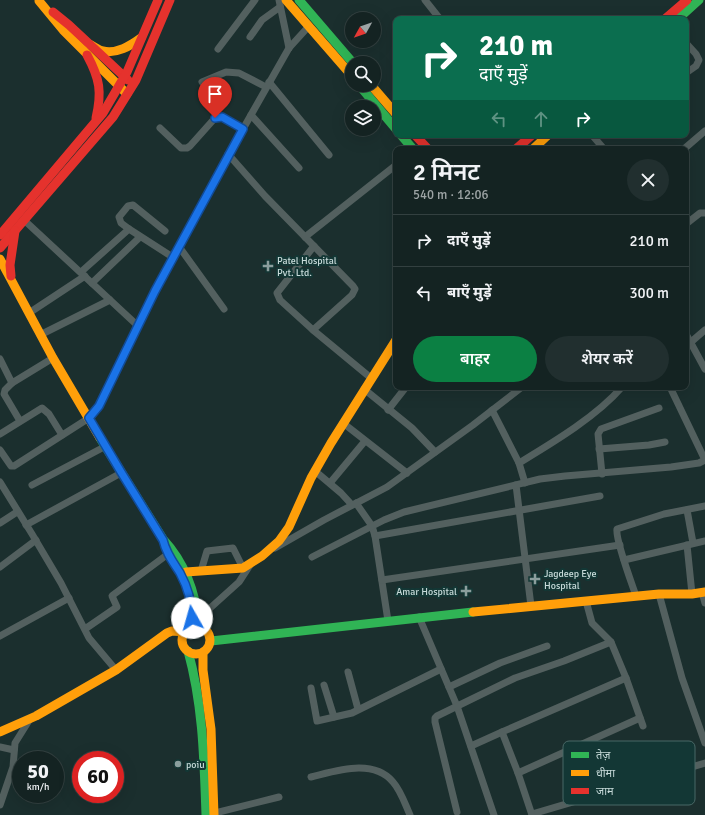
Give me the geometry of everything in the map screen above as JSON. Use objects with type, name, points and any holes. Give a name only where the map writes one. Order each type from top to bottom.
[{"type":"main road","points":[[0,236],[103,113],[124,76],[158,0]]},
{"type":"main road","points":[[0,248],[113,117],[133,85],[170,0]]},
{"type":"main road","points":[[299,0],[347,56]]},
{"type":"main road","points":[[668,16],[687,0]]},
{"type":"main road","points":[[681,16],[699,0]]},
{"type":"main road","points":[[39,1],[69,25],[133,85]]},
{"type":"main road","points":[[39,1],[63,30],[127,94]]},
{"type":"main road","points":[[282,2],[309,26],[345,68]]},
{"type":"main road","points":[[89,44],[103,51],[112,51],[125,49],[143,36]]},
{"type":"main road","points":[[87,54],[96,70],[100,82],[101,99],[95,123]]},
{"type":"main road","points":[[365,92],[393,125]]},
{"type":"main road","points":[[377,92],[393,111]]},
{"type":"main road","points":[[404,138],[410,146]]},
{"type":"main road","points":[[418,138],[425,146]]},
{"type":"main road","points":[[519,146],[528,138]]},
{"type":"main road","points":[[537,146],[545,138]]},
{"type":"main road","points":[[11,279],[10,266],[15,231]]},
{"type":"main road","points":[[0,259],[53,358],[163,540],[165,550],[181,575],[190,599],[193,626]]},
{"type":"main road","points":[[0,271],[17,290]]},
{"type":"main road","points":[[186,572],[246,566],[263,555],[279,541],[287,530],[315,471],[343,423],[393,345]]},
{"type":"main road","points":[[1,729],[30,719],[116,670],[167,633],[172,631],[193,626],[208,632],[211,641],[207,650],[195,654],[188,651],[183,646],[182,637],[193,626],[195,598],[186,572],[171,546],[163,540]]},
{"type":"main road","points":[[211,641],[419,617],[636,596],[692,594],[704,592]]},
{"type":"main road","points":[[188,651],[194,670],[203,729],[208,768],[210,815]]},
{"type":"main road","points":[[203,652],[211,729],[208,768]]},
{"type":"street","points":[[218,49],[255,0]]},
{"type":"street","points":[[425,0],[438,16]]},
{"type":"street","points":[[282,2],[290,48]]},
{"type":"street","points":[[250,37],[262,20],[282,2]]},
{"type":"street","points":[[0,450],[8,464],[12,466],[89,418],[99,406],[155,291],[180,248],[228,154],[290,48],[309,26]]},
{"type":"street","points":[[689,46],[699,60],[696,66],[689,71]]},
{"type":"street","points":[[202,82],[226,72],[233,72],[239,73],[267,85],[329,155]]},
{"type":"street","points":[[251,115],[299,168]]},
{"type":"street","points":[[160,128],[181,148],[184,149],[190,146],[215,118],[222,117],[243,129]]},
{"type":"street","points":[[688,146],[705,131]]},
{"type":"street","points":[[595,138],[601,146]]},
{"type":"street","points":[[228,154],[265,196],[353,286],[354,289],[352,295],[313,330]]},
{"type":"street","points":[[304,237],[393,167]]},
{"type":"street","points":[[165,231],[131,204],[119,216],[122,223],[129,229],[174,258]]},
{"type":"street","points":[[689,222],[700,213],[705,213]]},
{"type":"street","points":[[24,220],[138,326]]},
{"type":"street","points":[[29,313],[83,274],[129,229]]},
{"type":"street","points":[[92,283],[140,237]]},
{"type":"street","points":[[314,246],[277,293],[280,300],[313,330],[371,378]]},
{"type":"street","points":[[180,248],[224,309]]},
{"type":"street","points":[[40,335],[110,300]]},
{"type":"street","points":[[691,342],[705,330]]},
{"type":"street","points":[[689,339],[705,368]]},
{"type":"street","points":[[20,421],[4,394],[5,390],[12,383],[53,358]]},
{"type":"street","points":[[0,360],[12,383]]},
{"type":"street","points":[[364,389],[412,428],[435,452]]},
{"type":"street","points":[[388,410],[404,390]]},
{"type":"street","points":[[263,555],[386,487],[518,390]]},
{"type":"street","points":[[519,463],[567,432],[602,406],[619,390]]},
{"type":"street","points":[[312,557],[384,520],[404,512],[516,485],[565,476],[671,467],[705,460],[671,390]]},
{"type":"street","points":[[0,434],[41,408],[44,408],[62,435]]},
{"type":"street","points":[[602,474],[598,434],[603,428],[659,408]]},
{"type":"street","points":[[492,410],[519,463],[525,483]]},
{"type":"street","points":[[343,423],[407,473]]},
{"type":"street","points":[[330,483],[365,441]]},
{"type":"street","points":[[599,449],[649,445],[665,442]]},
{"type":"street","points":[[32,485],[106,446]]},
{"type":"street","points":[[315,471],[354,504],[372,526],[375,536],[388,621]]},
{"type":"street","points":[[26,525],[121,472]]},
{"type":"street","points":[[0,482],[17,512],[36,540],[69,598],[92,643],[116,670]]},
{"type":"street","points":[[516,485],[531,606]]},
{"type":"street","points":[[375,536],[600,496]]},
{"type":"street","points":[[636,596],[616,530],[618,528],[664,514],[705,506]]},
{"type":"street","points":[[687,510],[692,594]]},
{"type":"street","points":[[0,522],[17,512]]},
{"type":"street","points":[[0,567],[36,540]]},
{"type":"street","points":[[624,560],[705,541]]},
{"type":"street","points":[[382,580],[620,545]]},
{"type":"street","points":[[193,626],[239,582],[246,566],[233,548],[208,551],[201,571]]},
{"type":"street","points":[[85,629],[117,607],[112,597],[113,595],[168,554]]},
{"type":"street","points":[[704,592],[705,603]]},
{"type":"street","points":[[659,594],[682,678],[705,740]]},
{"type":"street","points":[[0,636],[69,598]]},
{"type":"street","points":[[586,601],[592,623],[611,642],[626,678],[643,726]]},
{"type":"street","points":[[419,617],[457,706],[494,815]]},
{"type":"street","points":[[457,812],[435,718],[515,678],[564,661],[611,642]]},
{"type":"street","points":[[449,688],[500,663],[547,646]]},
{"type":"street","points":[[310,688],[317,721],[352,713],[441,669]]},
{"type":"street","points":[[348,672],[358,709]]},
{"type":"street","points":[[471,746],[626,678]]},
{"type":"street","points":[[324,685],[334,717]]},
{"type":"street","points":[[589,741],[640,718]]},
{"type":"street","points":[[0,804],[13,767],[14,750],[17,737],[30,719]]},
{"type":"street","points":[[502,732],[532,815],[565,805]]},
{"type":"street","points":[[0,747],[14,750]]},
{"type":"street","points":[[518,773],[563,753]]},
{"type":"street","points":[[695,766],[705,763]]},
{"type":"street","points":[[311,777],[342,769],[356,768],[375,770],[386,775],[393,782],[399,790],[410,815]]},
{"type":"street","points":[[210,815],[279,797]]},
{"type":"traffic: fast","points":[[299,0],[347,56]]},
{"type":"traffic: fast","points":[[681,16],[699,0]]},
{"type":"traffic: fast","points":[[365,92],[393,125]]},
{"type":"traffic: fast","points":[[404,138],[410,146]]},
{"type":"traffic: fast","points":[[100,438],[163,539],[178,558],[184,569],[195,602],[199,626]]},
{"type":"traffic: fast","points":[[211,641],[473,612]]},
{"type":"traffic: fast","points":[[188,651],[200,712],[206,815]]},
{"type":"traffic: slow","points":[[286,0],[345,68]]},
{"type":"traffic: slow","points":[[39,1],[63,30],[127,94]]},
{"type":"traffic: slow","points":[[89,44],[108,52],[128,46],[141,38]]},
{"type":"traffic: slow","points":[[377,92],[393,111]]},
{"type":"traffic: slow","points":[[536,146],[545,138]]},
{"type":"traffic: slow","points":[[0,259],[53,358],[100,438]]},
{"type":"traffic: slow","points":[[186,572],[243,568],[262,556],[279,541],[289,527],[311,478],[331,443],[393,345]]},
{"type":"traffic: slow","points":[[473,612],[659,594],[692,594],[705,592]]},
{"type":"traffic: slow","points":[[196,626],[206,630],[210,640],[206,650],[196,654],[186,650],[182,640],[186,630],[196,626]]},
{"type":"traffic: slow","points":[[0,732],[36,716],[116,670],[167,633],[172,631],[185,632]]},
{"type":"traffic: slow","points":[[203,653],[203,670],[211,729],[214,815]]},
{"type":"traffic: jam","points":[[0,235],[103,113],[127,72],[158,0]]},
{"type":"traffic: jam","points":[[0,248],[113,117],[136,80],[170,0]]},
{"type":"traffic: jam","points":[[668,16],[687,0]]},
{"type":"traffic: jam","points":[[53,12],[128,80]]},
{"type":"traffic: jam","points":[[87,55],[95,71],[99,86],[99,101],[96,118]]},
{"type":"traffic: jam","points":[[418,138],[425,146]]},
{"type":"traffic: jam","points":[[519,146],[529,138]]},
{"type":"traffic: jam","points":[[11,276],[10,265],[15,231]]},
{"type":"place","name":"Patel Hospital Pvt. Ltd.","points":[[268,266]]},
{"type":"place","name":"Jagdeep Eye Hospital","points":[[535,579]]},
{"type":"place","name":"Amar Hospital","points":[[466,591]]},
{"type":"place","name":"poiu","points":[[178,764]]},
{"type":"route","points":[[192,618],[190,599],[181,575],[165,550],[163,540],[89,418],[99,406],[155,291],[174,258],[228,154],[243,129],[222,117],[215,118]]}]
